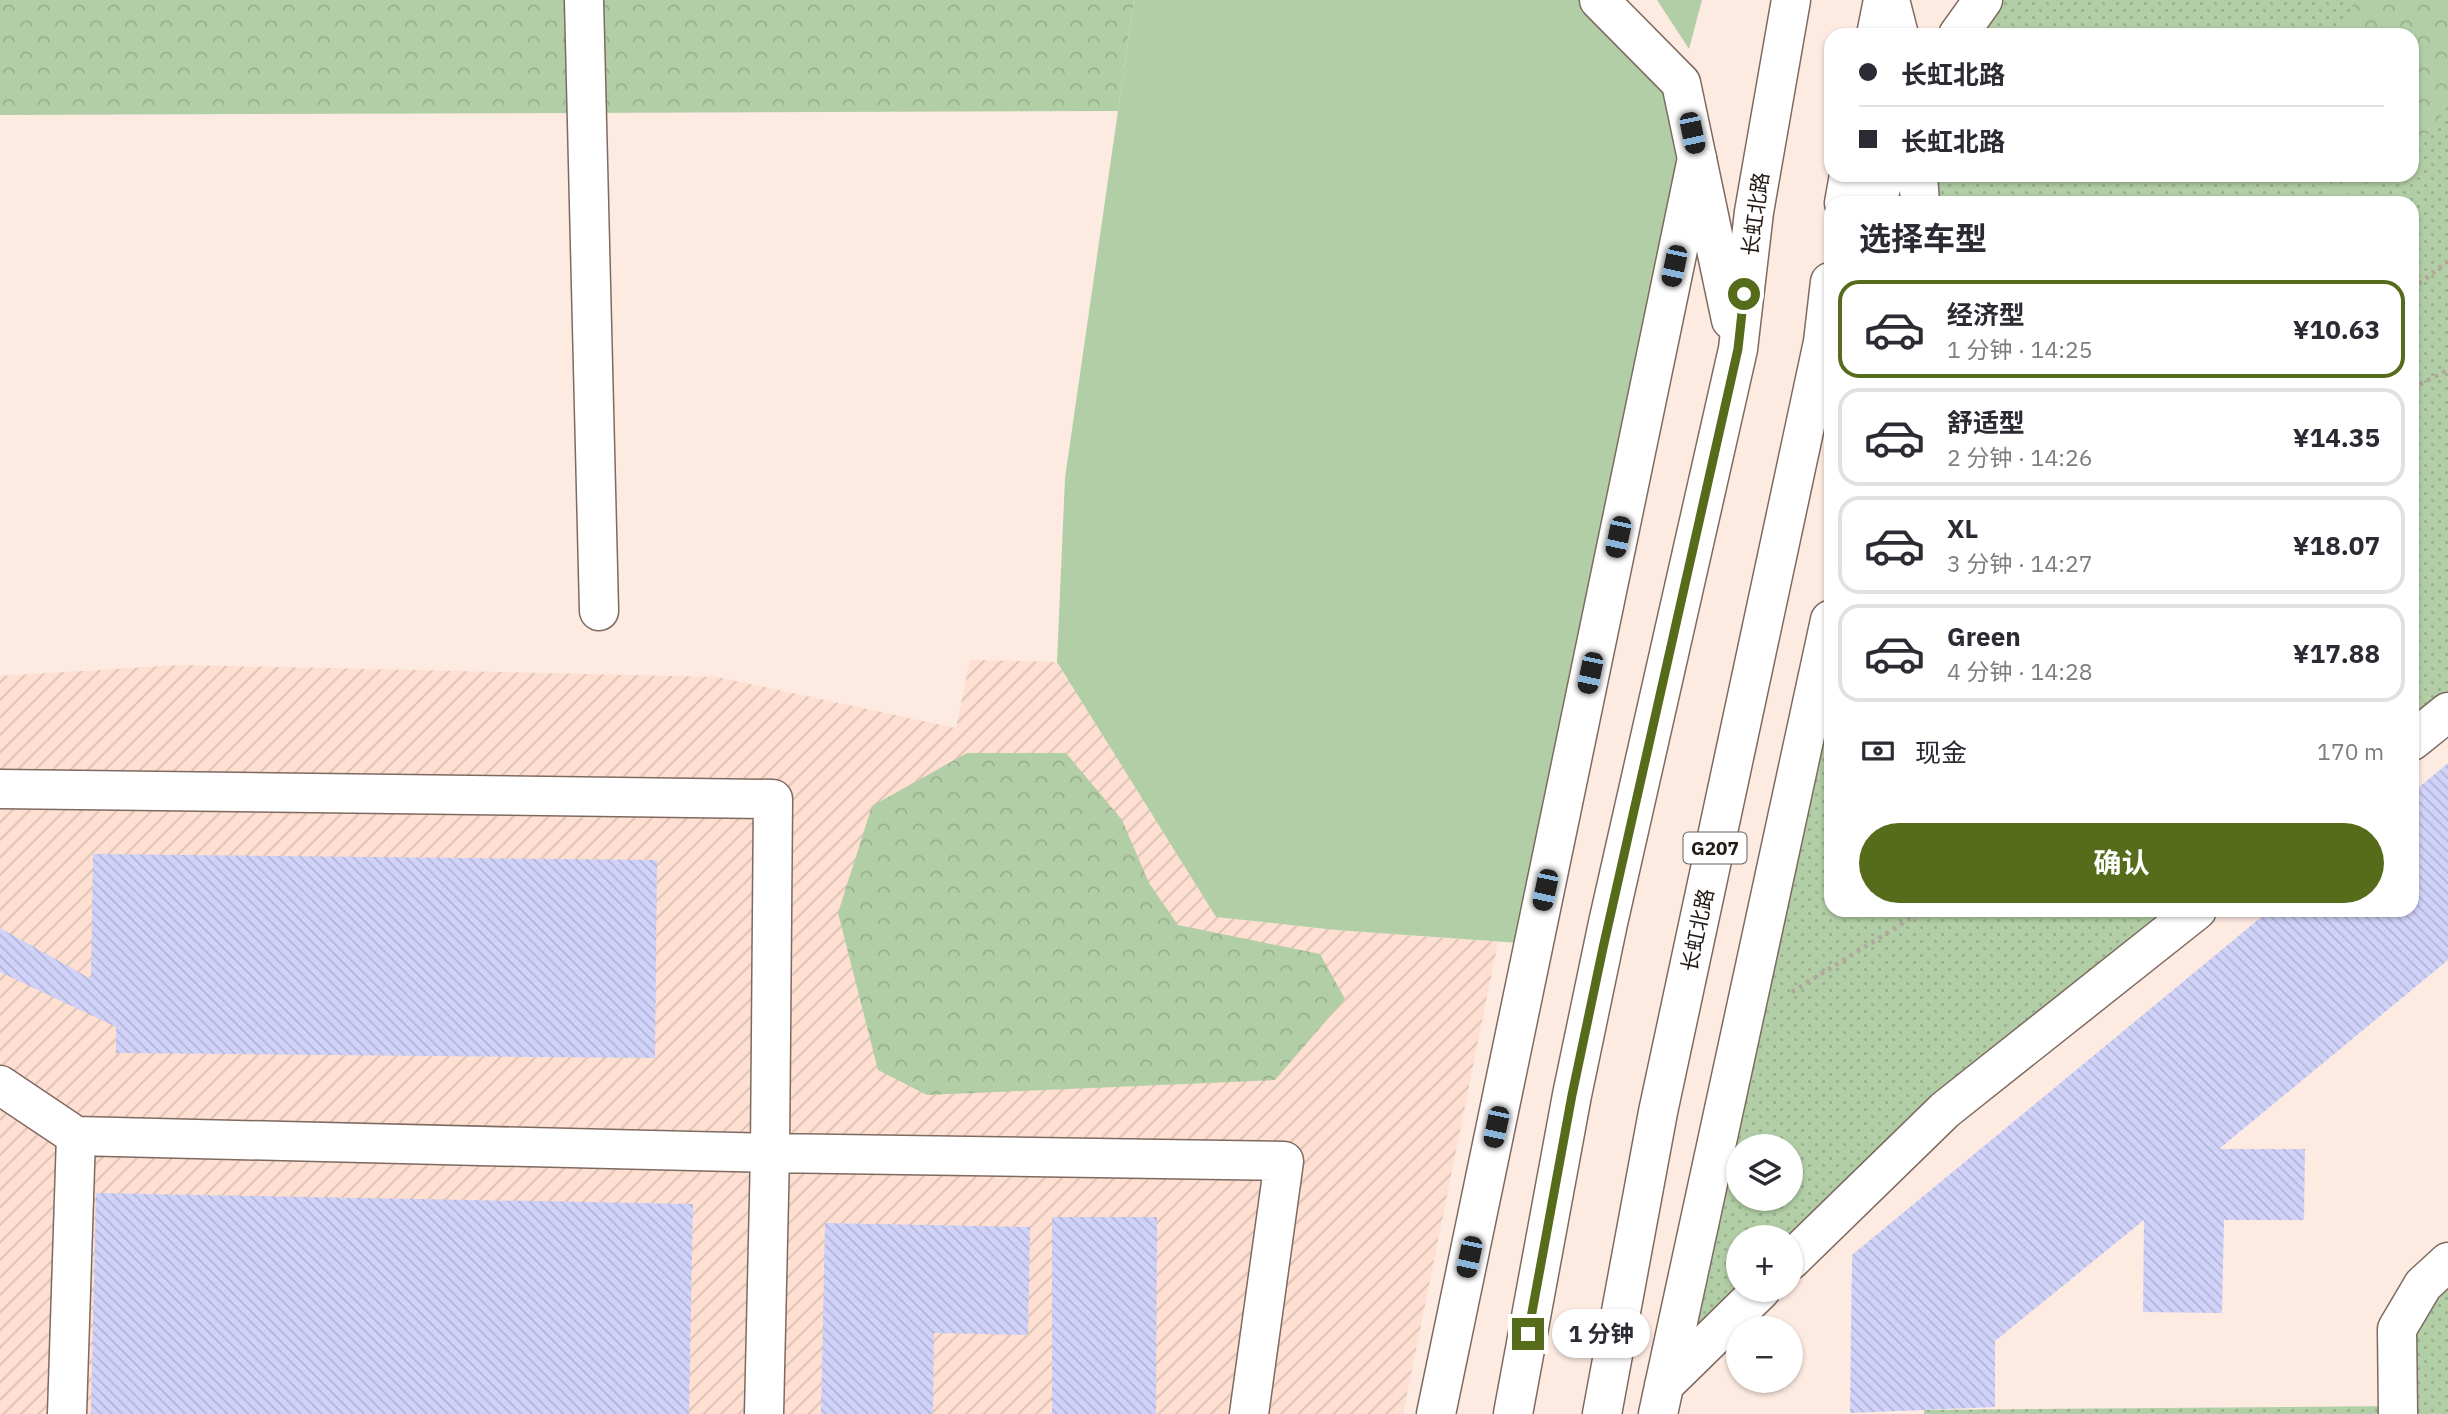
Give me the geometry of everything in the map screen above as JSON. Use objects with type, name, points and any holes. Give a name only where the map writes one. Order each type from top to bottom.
[{"type":"main road","points":[[584,0],[599,611]]},
{"type":"main road","points":[[1599,0],[1681,83],[1738,349]]},
{"type":"main road","name":"长虹北路","points":[[1513,1414],[1572,1095],[1738,349],[1754,212],[1791,0]]},
{"type":"main road","points":[[1878,28],[1883,0]]},
{"type":"main road","points":[[1890,0],[1897,28]]},
{"type":"main road","points":[[1963,28],[1983,0]]},
{"type":"main road","points":[[1436,1414],[1697,158]]},
{"type":"main road","points":[[1854,192],[1873,182]]},
{"type":"main road","name":"长虹北路","points":[[1602,1414],[1661,1098],[1824,346]]},
{"type":"main road","points":[[1661,1399],[1824,647]]},
{"type":"main road","points":[[2419,735],[2448,712]]},
{"type":"main road","points":[[0,789],[774,799],[764,1414]]},
{"type":"main road","points":[[1803,1248],[1945,1110],[2188,917]]},
{"type":"main road","points":[[0,1085],[76,1136],[770,1153],[1284,1161],[1249,1414]]},
{"type":"main road","points":[[67,1414],[76,1136]]},
{"type":"main road","points":[[2398,1414],[2397,1328],[2423,1285],[2448,1262]]},
{"type":"main road","points":[[1661,1399],[1750,1302]]},
{"type":"path","points":[[2419,284],[2448,261]]},
{"type":"path","points":[[2419,384],[2448,370]]},
{"type":"path","points":[[1741,1024],[1913,917]]},
{"type":"shaded area","points":[[970,660],[1057,662],[1216,917],[1336,930],[1498,942],[1403,1414],[0,1414],[0,676],[182,665],[717,677],[956,728]]},
{"type":"green space","points":[[0,0],[1134,0],[1118,111],[0,115]]},
{"type":"green space","points":[[1134,0],[1599,0],[1681,83],[1697,158],[1534,944],[1336,930],[1216,917],[1057,662],[1065,478]]},
{"type":"green space","points":[[1657,0],[1702,0],[1689,49]]},
{"type":"green space","points":[[1983,0],[2448,0],[2448,712],[2419,735],[2419,196],[1920,196],[1918,182],[2419,182],[2419,28],[1963,28]]},
{"type":"green space","points":[[2354,0],[2448,0],[2448,106],[2430,132],[2419,142],[2419,28],[2346,28]]},
{"type":"green space","points":[[2310,182],[2376,182],[2368,189],[2327,196]]},
{"type":"green space","points":[[1824,648],[1824,917],[2188,917],[1803,1227],[1726,1225],[1726,1302],[1729,1302],[1664,1385]]},
{"type":"green space","points":[[967,753],[1066,753],[1122,820],[1149,883],[1178,925],[1320,954],[1345,999],[1275,1080],[927,1095],[878,1070],[838,913],[872,806]]},
{"type":"green space","points":[[2448,1262],[2448,1414],[1924,1414],[1924,1410],[2397,1406],[2397,1329]]},
{"type":"building","points":[[2448,763],[2448,960],[2219,1149],[2305,1149],[2304,1220],[2224,1220],[2222,1313],[2143,1312],[2144,1220],[1995,1341],[1995,1407],[1850,1413],[1852,1255],[2262,917],[2419,917],[2419,787]]},
{"type":"building","points":[[93,854],[657,860],[655,1058],[116,1053],[116,1027],[0,972],[0,928],[91,979]]},
{"type":"building","points":[[96,1193],[693,1204],[689,1414],[91,1414]]},
{"type":"building","points":[[1052,1217],[1157,1217],[1156,1414],[1052,1414]]},
{"type":"building","points":[[825,1223],[1030,1227],[1028,1335],[934,1333],[933,1414],[821,1414]]},
{"type":"route","points":[[1528,1334],[1572,1095],[1738,349],[1744,294]]}]
